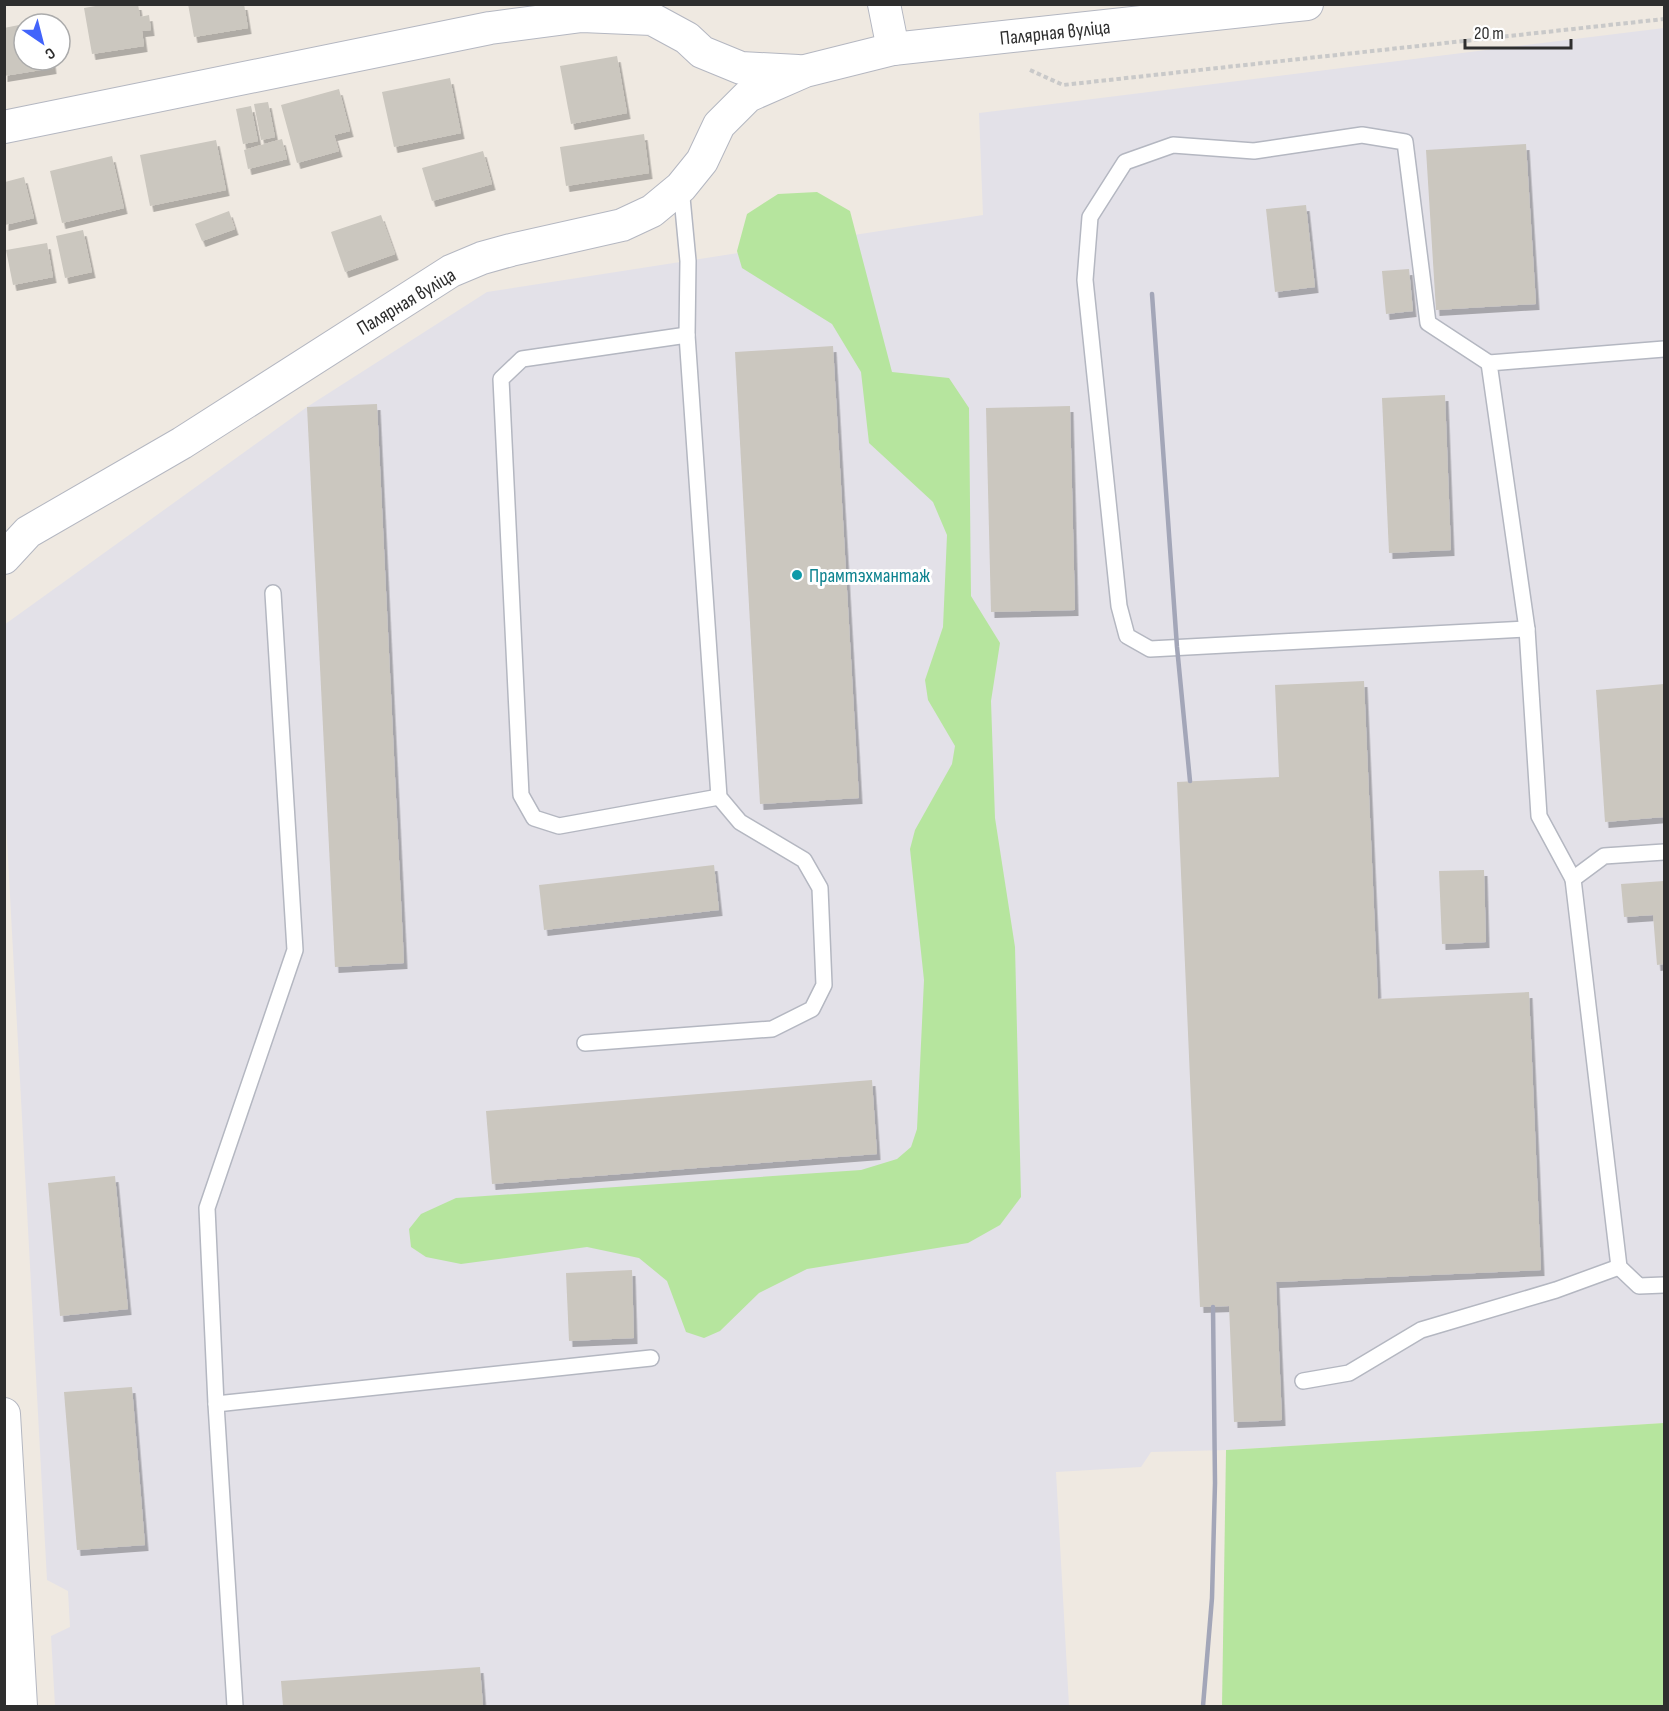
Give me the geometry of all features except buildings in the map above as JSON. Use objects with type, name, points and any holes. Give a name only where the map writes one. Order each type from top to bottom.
[{"type":"street","points":[[884,4],[893,49]]},
{"type":"street","name":"Палярная вуліца","points":[[4,558],[16,532],[182,443],[451,271],[482,258],[511,250],[622,225],[652,211],[681,187],[702,161],[719,125],[748,96],[805,71],[893,49],[1307,4]]},
{"type":"street","name":"Палярная вуліца","points":[[4,127],[490,28],[550,12],[652,19],[687,38],[702,52],[741,68],[805,71]]},
{"type":"street","points":[[4,1414],[21,1707]]},
{"type":"lane","points":[[1527,629],[1150,649],[1127,636],[1119,606],[1086,280],[1090,217],[1125,162],[1173,146],[1254,151],[1362,135],[1405,142],[1428,323],[1489,363],[1665,349]]},
{"type":"lane","points":[[585,1043],[772,1029],[812,1009],[824,985],[820,888],[804,860],[740,822],[719,797],[687,335],[688,261],[681,187]]},
{"type":"lane","points":[[687,335],[522,359],[501,379],[521,795],[534,818],[559,826],[719,797]]},
{"type":"lane","points":[[1489,363],[1527,629],[1539,816],[1573,879],[1619,1267],[1640,1286],[1665,1285]]},
{"type":"lane","points":[[235,1707],[216,1404],[207,1208],[295,950],[273,593]]},
{"type":"lane","points":[[1573,879],[1604,856],[1665,852]]},
{"type":"lane","points":[[1303,1381],[1349,1373],[1421,1329],[1556,1290],[1619,1267]]},
{"type":"lane","points":[[216,1404],[651,1359]]},
{"type":"path","points":[[1023,66],[1063,85],[1665,19]]},
{"type":"shaded area","points":[[1664,28],[1664,1423],[1226,1450],[1151,1452],[1141,1467],[1056,1472],[1069,1706],[55,1706],[51,1636],[70,1627],[68,1591],[47,1580],[5,803],[4,625],[307,407],[487,292],[983,215],[979,113]]},
{"type":"green space","points":[[817,192],[850,211],[892,372],[949,378],[969,408],[971,596],[1000,643],[991,701],[995,818],[1015,947],[1021,1197],[1000,1225],[968,1243],[807,1269],[759,1293],[720,1331],[704,1338],[686,1332],[667,1281],[639,1258],[587,1247],[461,1264],[426,1257],[411,1247],[409,1229],[421,1214],[456,1198],[861,1170],[897,1159],[911,1147],[917,1129],[924,980],[910,849],[915,830],[952,764],[955,746],[928,700],[925,680],[943,627],[947,535],[933,502],[869,443],[861,372],[832,324],[742,268],[737,251],[747,214],[778,194]]},
{"type":"green space","points":[[1664,1423],[1664,1706],[1222,1706],[1226,1450]]},
{"type":"railway","points":[[1152,294],[1177,647],[1190,781]]},
{"type":"railway","points":[[1203,1706],[1212,1598],[1215,1483],[1213,1307]]},
{"type":"place","name":"Прамтэхмантаж","points":[[797,575]]}]
